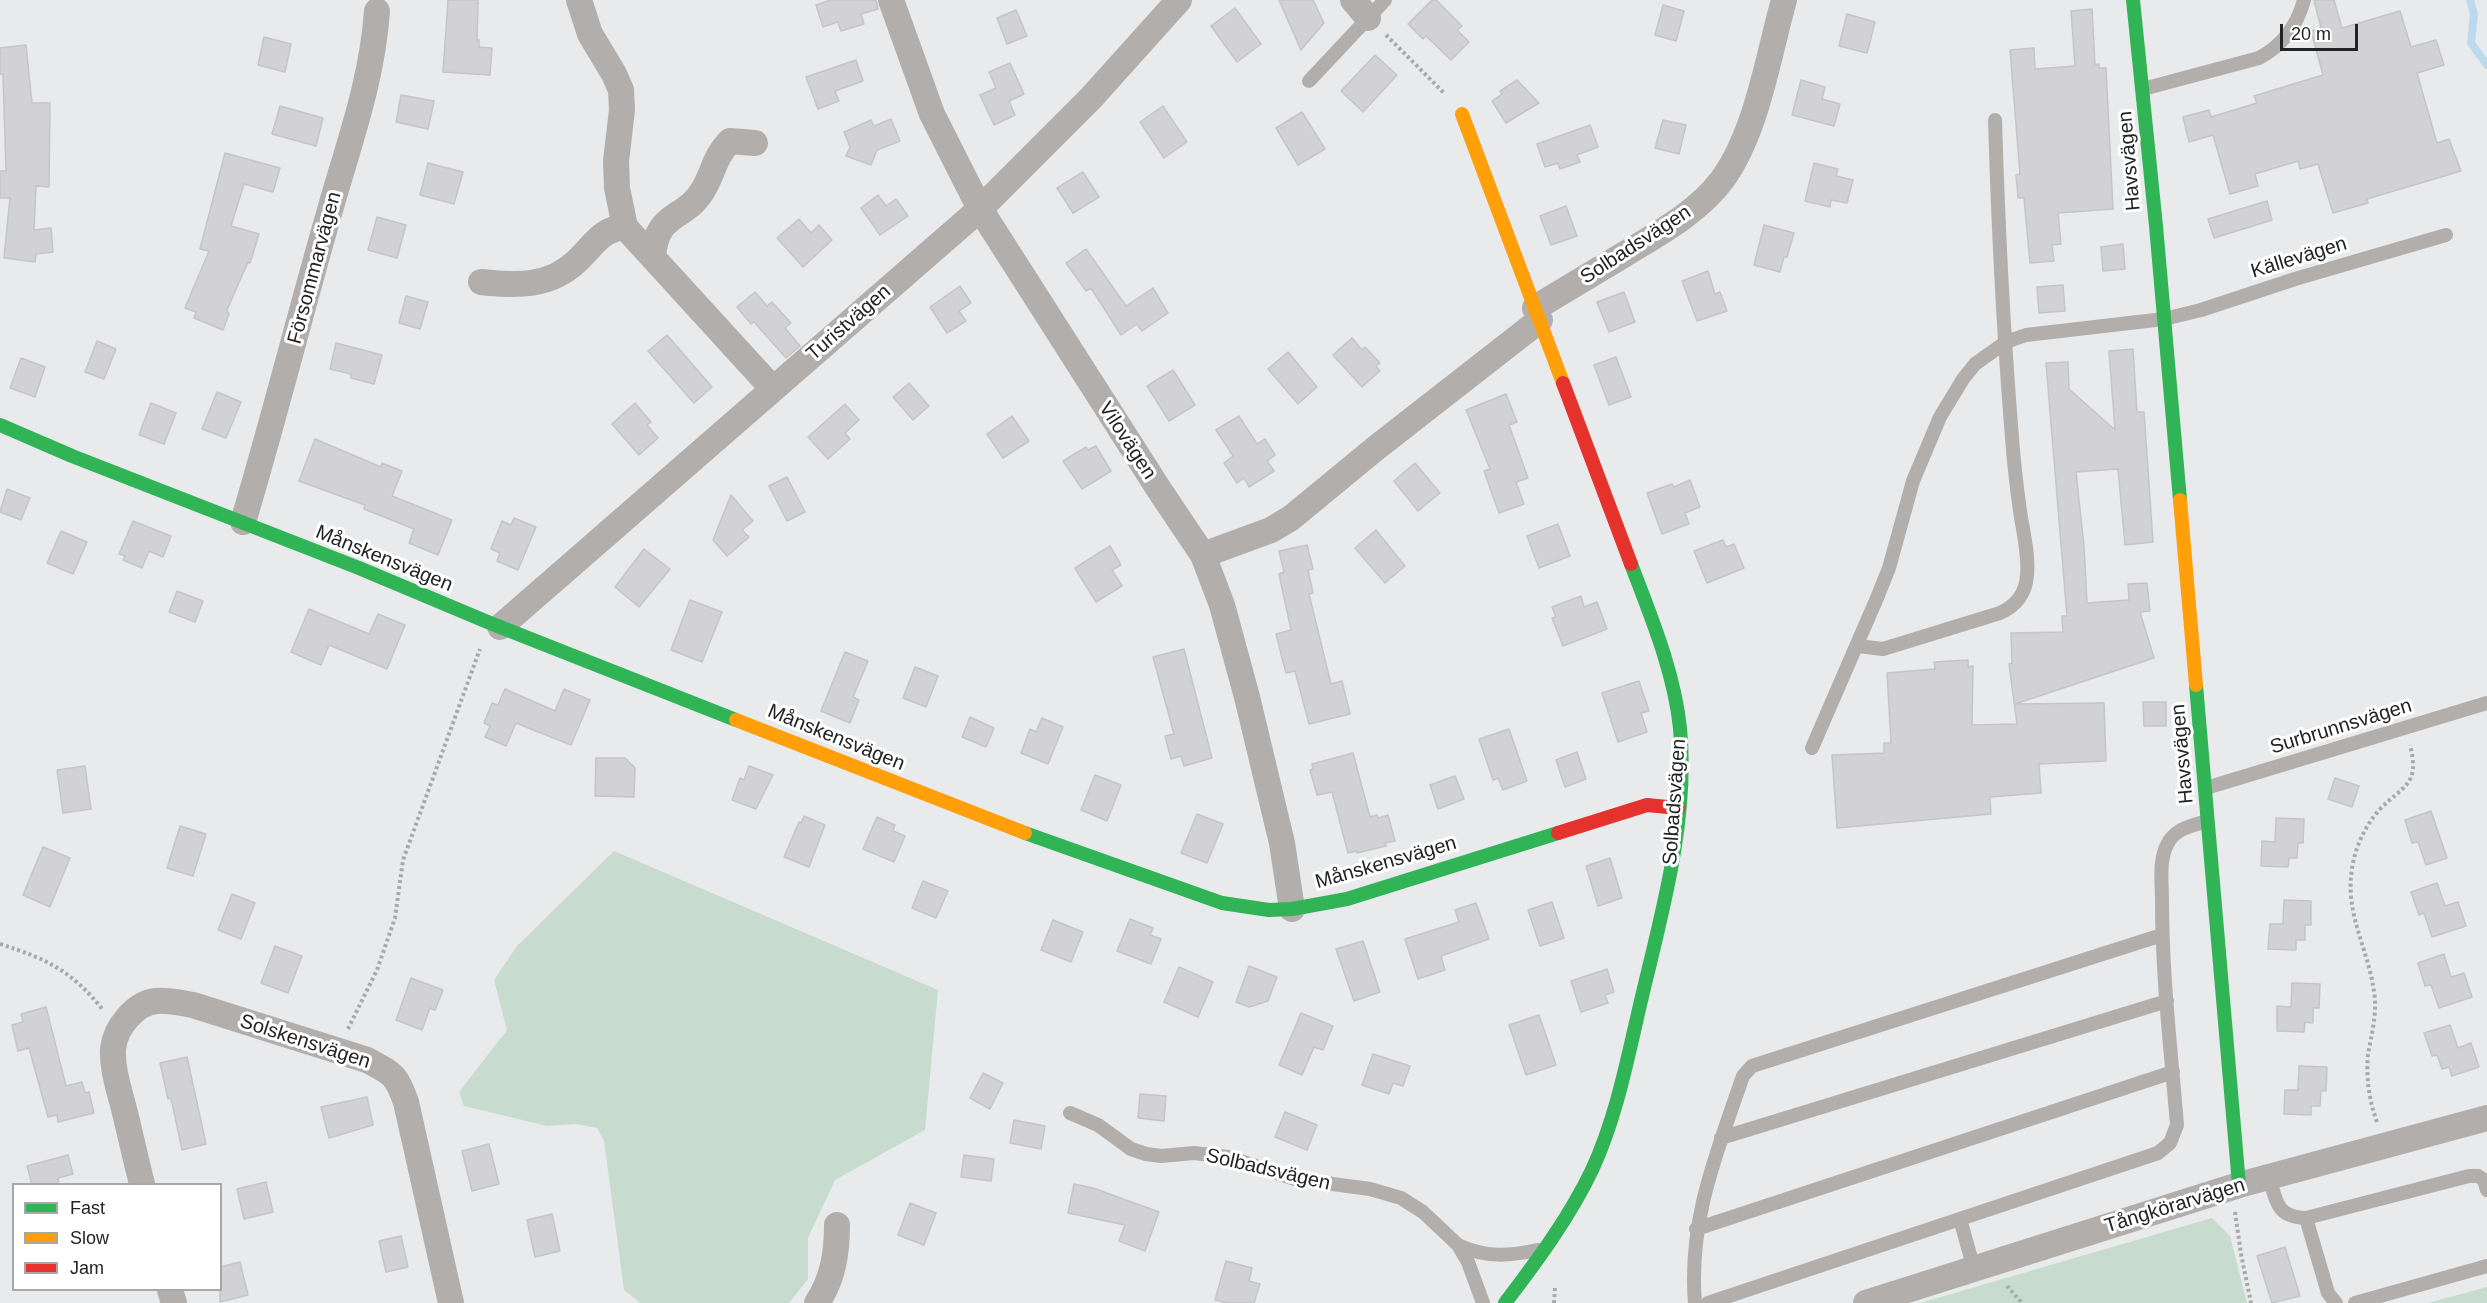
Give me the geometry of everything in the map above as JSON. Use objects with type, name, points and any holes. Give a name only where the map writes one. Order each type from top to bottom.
[{"type":"street","points":[[579,0],[591,34],[621,90],[622,110],[616,161],[616,188],[625,227],[773,389]]},
{"type":"street","name":"Vilovägen","points":[[891,0],[932,114],[980,209],[1203,555],[1222,605],[1247,697],[1282,843],[1292,909]]},
{"type":"street","name":"Turistvägen","points":[[495,625],[773,389],[980,209],[1091,98],[1179,0]]},
{"type":"street","name":"Solbadsvägen","points":[[1203,555],[1271,530],[1291,518],[1537,314],[1670,227],[1709,195],[1735,157],[1755,106],[1784,0]]},
{"type":"street","name":"Havsvägen","points":[[2133,0],[2209,820],[2236,1187]]},
{"type":"street","name":"Försommarvägen","points":[[243,522],[280,398],[330,209],[352,143],[370,71],[377,11]]},
{"type":"street","name":"Solbadsvägen","points":[[1462,114],[1671,676],[1681,739],[1678,808],[1667,889],[1620,1092],[1591,1172],[1543,1249],[1505,1303]]},
{"type":"street","points":[[653,258],[657,232],[664,223],[698,198],[705,188],[721,150],[730,141],[755,143]]},
{"type":"street","points":[[481,282],[531,284],[556,276],[577,262],[591,245],[612,228],[625,227]]},
{"type":"street","name":"Månskensvägen","points":[[0,425],[359,568],[495,625],[984,818],[1191,894],[1246,908],[1292,909],[1347,899],[1647,805],[1678,808]]},
{"type":"street","name":"Solskensvägen","points":[[123,1024],[154,1001],[172,1001],[193,1005],[367,1060],[392,1074],[399,1083],[406,1102],[451,1303]]},
{"type":"street","points":[[123,1024],[113,1048],[115,1070],[142,1183]]},
{"type":"street","name":"Tångkörarvägen","points":[[1866,1303],[2269,1177],[2487,1118]]},
{"type":"street","points":[[818,1303],[834,1266],[837,1225]]},
{"type":"lane","points":[[2143,89],[2259,58],[2275,50],[2290,32],[2304,0]]},
{"type":"lane","points":[[1309,81],[1369,6]]},
{"type":"lane","points":[[1858,646],[1883,649],[2000,614],[2010,609],[2018,601],[2024,589],[2027,576],[2026,555],[2016,486],[1995,120]]},
{"type":"lane","name":"Källevägen","points":[[2164,319],[2201,310],[2446,234]]},
{"type":"lane","points":[[1812,748],[1858,646],[1889,568],[1913,480],[1940,417],[1975,364],[2006,342],[2026,336],[2164,319]]},
{"type":"lane","name":"Surbrunnsvägen","points":[[2206,788],[2487,703]]},
{"type":"lane","points":[[1708,1303],[2158,1153],[2170,1143],[2177,1125],[2162,935],[2162,861],[2166,846],[2173,836],[2182,829],[2209,820]]},
{"type":"lane","points":[[1695,1303],[1693,1278],[1696,1229],[1703,1193],[1743,1076],[1752,1066],[2162,935]]},
{"type":"lane","points":[[1721,1138],[2167,1001]]},
{"type":"lane","points":[[1696,1229],[2173,1072]]},
{"type":"lane","name":"Solbadsvägen","points":[[1070,1113],[1098,1125],[1131,1149],[1146,1154],[1161,1156],[1194,1153],[1228,1157],[1295,1179],[1386,1192],[1401,1198],[1423,1212],[1458,1245],[1468,1262],[1483,1303]]},
{"type":"lane","points":[[2269,1177],[2279,1209],[2285,1215],[2306,1218],[2469,1176],[2478,1176],[2484,1180],[2487,1190]]},
{"type":"lane","points":[[2306,1218],[2328,1293],[2336,1303]]},
{"type":"lane","points":[[1960,1219],[1974,1269]]},
{"type":"lane","name":"Solbadsvägen","points":[[1458,1245],[1487,1256],[1511,1255],[1543,1249]]},
{"type":"lane","points":[[2355,1303],[2487,1266]]},
{"type":"path","points":[[1369,6],[1462,114]]},
{"type":"path","points":[[339,1052],[354,1014],[376,970],[395,918],[403,860],[495,625]]},
{"type":"path","points":[[2384,1146],[2370,1101],[2367,1078],[2375,1003],[2373,984],[2356,928],[2351,890],[2355,855],[2368,825],[2381,808],[2405,788],[2411,777],[2413,764],[2406,728]]},
{"type":"path","points":[[0,944],[51,962],[69,975],[96,1002],[123,1024]]},
{"type":"path","points":[[2236,1187],[2241,1254],[2252,1303]]},
{"type":"green space","points":[[614,851],[938,990],[925,1130],[835,1180],[808,1238],[808,1279],[789,1303],[640,1303],[624,1290],[604,1141],[597,1128],[576,1124],[547,1126],[464,1106],[459,1092],[507,1030],[494,980],[517,946]]},
{"type":"green space","points":[[2212,1218],[2230,1236],[2247,1303],[1920,1303]]},
{"type":"green space","points":[[2487,1287],[2487,1303],[2428,1303]]},
{"type":"building","points":[[448,0],[478,0],[477,40],[479,40],[479,47],[492,48],[490,75],[443,72]]},
{"type":"building","points":[[831,0],[876,0],[878,9],[861,14],[864,24],[841,31],[838,22],[823,27],[816,5]]},
{"type":"building","points":[[1279,0],[1313,0],[1324,23],[1301,50]]},
{"type":"building","points":[[1432,0],[1436,0],[1462,26],[1457,30],[1469,42],[1451,60],[1426,36],[1423,39],[1408,24]]},
{"type":"building","points":[[2314,0],[2334,0],[2342,28],[2400,11],[2411,47],[2436,40],[2444,65],[2417,73],[2437,143],[2449,139],[2461,171],[2367,199],[2368,203],[2333,213],[2318,164],[2300,169],[2298,161],[2255,174],[2258,186],[2230,194],[2213,135],[2189,142],[2183,117],[2209,110],[2211,117],[2257,103],[2254,96],[2323,75],[2311,31],[2321,28]]},
{"type":"building","points":[[1663,5],[1684,11],[1676,41],[1655,35]]},
{"type":"building","points":[[1235,8],[1261,44],[1237,62],[1211,26]]},
{"type":"building","points":[[2092,9],[2095,65],[2099,64],[2099,68],[2106,68],[2113,209],[2058,213],[2061,244],[2052,245],[2054,261],[2030,263],[2024,198],[2018,198],[2016,175],[2020,174],[2010,50],[2034,48],[2035,69],[2075,66],[2071,11]]},
{"type":"building","points":[[1016,10],[1027,36],[1007,44],[997,18]]},
{"type":"building","points":[[1847,14],[1875,22],[1867,53],[1839,46]]},
{"type":"building","points":[[264,37],[291,44],[285,72],[258,65]]},
{"type":"building","points":[[26,45],[32,103],[50,103],[49,187],[36,186],[34,230],[51,228],[53,252],[36,254],[35,262],[4,258],[10,198],[0,198],[0,171],[6,171],[0,48]]},
{"type":"building","points":[[1375,55],[1397,75],[1363,112],[1341,91]]},
{"type":"building","points":[[856,60],[863,81],[835,91],[839,101],[818,109],[806,77]]},
{"type":"building","points":[[1010,63],[1024,94],[1009,101],[1015,115],[994,125],[980,95],[996,88],[989,72]]},
{"type":"building","points":[[1517,80],[1539,103],[1506,123],[1492,101],[1502,94],[1500,91]]},
{"type":"building","points":[[1801,80],[1825,87],[1822,99],[1840,104],[1834,126],[1792,115]]},
{"type":"building","points":[[401,95],[434,101],[428,129],[396,122]]},
{"type":"building","points":[[280,106],[323,118],[316,146],[272,134]]},
{"type":"building","points":[[1163,106],[1187,142],[1164,158],[1140,122]]},
{"type":"building","points":[[1302,112],[1325,149],[1298,165],[1276,128]]},
{"type":"building","points":[[891,119],[900,141],[877,150],[871,165],[846,156],[850,147],[844,132],[871,120],[874,126]]},
{"type":"building","points":[[1663,120],[1686,125],[1679,154],[1655,148]]},
{"type":"building","points":[[1590,125],[1598,147],[1577,155],[1580,162],[1560,169],[1558,163],[1545,167],[1537,144]]},
{"type":"building","points":[[225,153],[280,168],[273,192],[244,184],[231,226],[259,234],[250,263],[248,262],[227,310],[229,314],[223,330],[194,318],[196,312],[185,308],[209,251],[200,249]]},
{"type":"building","points":[[428,163],[463,172],[454,204],[420,195]]},
{"type":"building","points":[[1814,163],[1838,169],[1836,176],[1853,180],[1847,203],[1831,200],[1830,207],[1805,201]]},
{"type":"building","points":[[1083,172],[1099,197],[1073,213],[1057,188]]},
{"type":"building","points":[[878,195],[886,206],[896,199],[908,216],[880,235],[861,208]]},
{"type":"building","points":[[2267,201],[2272,220],[2214,238],[2208,219]]},
{"type":"building","points":[[1566,206],[1577,236],[1551,245],[1540,216]]},
{"type":"building","points":[[377,217],[406,225],[397,258],[368,250]]},
{"type":"building","points":[[799,219],[811,233],[819,225],[832,240],[803,267],[777,238]]},
{"type":"building","points":[[1764,225],[1794,233],[1780,272],[1754,265]]},
{"type":"building","points":[[2123,244],[2125,269],[2103,271],[2101,247]]},
{"type":"building","points":[[1086,249],[1126,306],[1153,288],[1168,313],[1142,331],[1137,324],[1121,335],[1091,288],[1086,291],[1066,263]]},
{"type":"building","points":[[1708,271],[1715,294],[1720,292],[1727,311],[1697,321],[1682,281]]},
{"type":"building","points":[[2063,285],[2065,311],[2039,313],[2037,287]]},
{"type":"building","points":[[960,286],[971,303],[959,311],[966,321],[947,333],[930,307]]},
{"type":"building","points":[[755,292],[767,306],[772,302],[791,323],[785,328],[800,346],[786,358],[754,322],[751,324],[737,307]]},
{"type":"building","points":[[1624,292],[1635,322],[1609,332],[1597,302]]},
{"type":"building","points":[[406,296],[428,302],[420,329],[399,323]]},
{"type":"building","points":[[667,335],[712,387],[694,403],[648,351]]},
{"type":"building","points":[[1352,338],[1362,350],[1365,347],[1380,363],[1376,366],[1380,371],[1362,387],[1333,355]]},
{"type":"building","points":[[97,341],[116,349],[104,379],[85,372]]},
{"type":"building","points":[[336,343],[382,355],[374,384],[351,378],[351,374],[330,369]]},
{"type":"building","points":[[2133,349],[2137,412],[2144,412],[2153,542],[2125,545],[2118,469],[2076,472],[2087,603],[2129,600],[2128,584],[2147,583],[2150,611],[2140,612],[2154,658],[2015,704],[2104,703],[2106,761],[2039,764],[2041,793],[1990,797],[1991,814],[1837,828],[1832,755],[1884,753],[1884,743],[1891,743],[1887,673],[1935,669],[1934,662],[1968,660],[1968,667],[1973,666],[1972,725],[2017,724],[2009,664],[2012,663],[2011,633],[2063,632],[2062,616],[2067,616],[2046,363],[2068,362],[2069,389],[2115,430],[2109,351]]},
{"type":"building","points":[[1288,352],[1317,387],[1298,404],[1268,369]]},
{"type":"building","points":[[1616,357],[1631,397],[1609,405],[1594,365]]},
{"type":"building","points":[[21,358],[45,367],[35,397],[10,388]]},
{"type":"building","points":[[1173,370],[1195,405],[1169,421],[1147,386]]},
{"type":"building","points":[[909,383],[929,406],[913,420],[893,397]]},
{"type":"building","points":[[217,392],[241,402],[226,438],[202,429]]},
{"type":"building","points":[[1506,394],[1517,422],[1509,425],[1528,478],[1516,482],[1524,504],[1499,513],[1484,471],[1490,469],[1466,410]]},
{"type":"building","points":[[151,403],[176,413],[164,444],[139,435]]},
{"type":"building","points":[[635,403],[651,422],[647,425],[658,438],[639,455],[612,424]]},
{"type":"building","points":[[845,404],[859,420],[845,433],[850,439],[828,459],[808,437]]},
{"type":"building","points":[[1012,416],[1029,441],[1003,458],[987,434]]},
{"type":"building","points":[[1239,416],[1257,444],[1265,439],[1275,455],[1267,461],[1274,471],[1249,487],[1244,478],[1237,483],[1224,463],[1233,456],[1216,430]]},
{"type":"building","points":[[315,439],[381,467],[382,463],[402,471],[392,496],[452,520],[438,555],[409,543],[414,529],[364,509],[365,505],[299,481]]},
{"type":"building","points":[[1096,446],[1111,471],[1082,489],[1063,461],[1086,447],[1088,450]]},
{"type":"building","points":[[1415,463],[1440,493],[1418,511],[1394,481]]},
{"type":"building","points":[[787,477],[805,512],[787,521],[769,486]]},
{"type":"building","points":[[1690,480],[1700,507],[1685,513],[1689,524],[1662,534],[1647,493],[1672,484],[1674,487]]},
{"type":"building","points":[[7,489],[30,498],[21,520],[0,512]]},
{"type":"building","points":[[731,495],[753,521],[742,530],[749,537],[727,556],[713,540]]},
{"type":"building","points":[[514,518],[536,527],[518,570],[497,561],[500,553],[491,549],[502,521],[511,525]]},
{"type":"building","points":[[133,521],[171,536],[163,557],[149,551],[142,568],[123,560],[125,556],[119,554]]},
{"type":"building","points":[[1558,524],[1570,556],[1539,568],[1527,536]]},
{"type":"building","points":[[1376,530],[1405,566],[1385,583],[1355,548]]},
{"type":"building","points":[[61,531],[87,542],[73,574],[47,563]]},
{"type":"building","points":[[1723,540],[1726,547],[1734,544],[1744,568],[1707,583],[1694,551]]},
{"type":"building","points":[[1307,545],[1313,569],[1308,570],[1313,593],[1309,594],[1331,684],[1342,681],[1350,714],[1309,724],[1295,671],[1286,673],[1276,634],[1291,630],[1279,574],[1284,572],[1279,551]]},
{"type":"building","points":[[1110,546],[1121,565],[1112,570],[1122,586],[1096,602],[1075,568]]},
{"type":"building","points":[[644,549],[670,569],[639,607],[615,587]]},
{"type":"building","points":[[177,591],[203,601],[195,622],[169,612]]},
{"type":"building","points":[[1581,596],[1584,607],[1597,602],[1607,629],[1563,646],[1552,618],[1556,617],[1552,607]]},
{"type":"building","points":[[690,600],[722,612],[702,662],[671,650]]},
{"type":"building","points":[[309,609],[369,634],[378,614],[405,625],[387,669],[329,645],[321,665],[291,652]]},
{"type":"building","points":[[1184,649],[1212,758],[1184,766],[1181,756],[1171,759],[1165,736],[1174,734],[1153,657]]},
{"type":"building","points":[[845,652],[868,661],[853,697],[859,700],[850,723],[821,711]]},
{"type":"building","points":[[915,667],[938,676],[926,707],[903,698]]},
{"type":"building","points":[[1639,681],[1649,711],[1641,713],[1647,732],[1618,742],[1602,693]]},
{"type":"building","points":[[505,689],[555,711],[564,689],[590,700],[571,745],[516,723],[506,746],[485,737],[490,726],[484,723],[492,703],[498,705]]},
{"type":"building","points":[[2143,702],[2166,702],[2166,726],[2144,726]]},
{"type":"building","points":[[970,717],[994,728],[986,747],[962,737]]},
{"type":"building","points":[[1042,718],[1063,727],[1048,764],[1021,753],[1030,729],[1036,732]]},
{"type":"building","points":[[1509,729],[1527,781],[1503,790],[1498,778],[1493,780],[1479,739]]},
{"type":"building","points":[[1577,752],[1586,779],[1565,787],[1556,760]]},
{"type":"building","points":[[1353,753],[1370,817],[1377,815],[1378,818],[1388,815],[1395,841],[1385,843],[1386,846],[1348,853],[1332,792],[1317,795],[1310,770],[1313,769],[1312,764]]},
{"type":"building","points":[[596,758],[625,758],[635,768],[634,797],[595,796]]},
{"type":"building","points":[[85,766],[91,809],[63,813],[57,770]]},
{"type":"building","points":[[749,766],[773,775],[756,809],[732,800],[740,778],[744,780]]},
{"type":"building","points":[[1095,775],[1121,785],[1107,821],[1081,810]]},
{"type":"building","points":[[1455,776],[1464,799],[1438,809],[1430,785]]},
{"type":"building","points":[[2335,778],[2359,786],[2352,807],[2328,799]]},
{"type":"building","points":[[2431,811],[2447,858],[2426,865],[2418,842],[2412,843],[2405,820]]},
{"type":"building","points":[[1197,814],[1223,824],[1207,863],[1181,853]]},
{"type":"building","points":[[804,816],[825,825],[809,867],[784,857],[799,822],[801,823]]},
{"type":"building","points":[[877,817],[895,825],[893,831],[905,836],[894,862],[863,849]]},
{"type":"building","points":[[2276,818],[2304,819],[2303,843],[2298,843],[2297,858],[2289,858],[2288,867],[2261,866],[2262,841],[2275,842]]},
{"type":"building","points":[[180,826],[206,834],[193,876],[167,868]]},
{"type":"building","points":[[43,847],[70,858],[50,907],[23,895]]},
{"type":"building","points":[[1610,858],[1622,898],[1598,906],[1586,866]]},
{"type":"building","points":[[923,881],[948,891],[936,918],[912,908]]},
{"type":"building","points":[[2437,883],[2445,906],[2458,902],[2466,926],[2432,937],[2424,913],[2419,915],[2411,892]]},
{"type":"building","points":[[232,894],[255,903],[241,939],[218,930]]},
{"type":"building","points":[[2284,900],[2311,901],[2311,925],[2305,925],[2305,940],[2296,940],[2296,950],[2268,949],[2270,924],[2283,924]]},
{"type":"building","points":[[1552,902],[1564,938],[1540,946],[1528,910]]},
{"type":"building","points":[[1476,903],[1489,939],[1441,956],[1445,970],[1418,979],[1405,939],[1459,922],[1455,910]]},
{"type":"building","points":[[1130,919],[1153,928],[1150,935],[1161,939],[1151,964],[1117,951]]},
{"type":"building","points":[[1053,920],[1083,932],[1071,962],[1041,950]]},
{"type":"building","points":[[1363,941],[1380,992],[1354,1001],[1336,949]]},
{"type":"building","points":[[275,946],[302,956],[288,993],[261,983]]},
{"type":"building","points":[[2444,954],[2451,977],[2464,973],[2472,997],[2439,1008],[2431,985],[2425,986],[2418,963]]},
{"type":"building","points":[[1249,966],[1277,977],[1268,1001],[1249,1007],[1236,1002]]},
{"type":"building","points":[[1179,967],[1213,982],[1198,1017],[1164,1002]]},
{"type":"building","points":[[1607,969],[1614,992],[1605,995],[1608,1003],[1581,1012],[1571,981]]},
{"type":"building","points":[[411,978],[443,990],[435,1010],[430,1008],[422,1030],[396,1020]]},
{"type":"building","points":[[2292,983],[2320,984],[2319,1008],[2313,1008],[2313,1023],[2305,1022],[2304,1032],[2277,1031],[2277,1006],[2291,1007]]},
{"type":"building","points":[[46,1007],[66,1086],[82,1082],[85,1093],[89,1092],[94,1113],[58,1122],[57,1115],[48,1117],[29,1048],[18,1051],[12,1025],[23,1022],[21,1014]]},
{"type":"building","points":[[1301,1013],[1333,1026],[1323,1050],[1314,1047],[1302,1075],[1279,1065]]},
{"type":"building","points":[[1539,1015],[1556,1065],[1526,1075],[1509,1025]]},
{"type":"building","points":[[2450,1025],[2458,1048],[2471,1043],[2479,1067],[2452,1076],[2449,1067],[2442,1069],[2437,1055],[2432,1056],[2424,1033]]},
{"type":"building","points":[[1373,1054],[1410,1066],[1403,1086],[1393,1083],[1389,1094],[1362,1085]]},
{"type":"building","points":[[187,1057],[206,1144],[182,1150],[171,1098],[168,1099],[160,1063]]},
{"type":"building","points":[[2299,1066],[2327,1067],[2326,1091],[2321,1091],[2320,1106],[2311,1106],[2311,1115],[2284,1114],[2285,1090],[2298,1090]]},
{"type":"building","points":[[983,1073],[1003,1083],[990,1109],[970,1098]]},
{"type":"building","points":[[1140,1094],[1166,1096],[1164,1121],[1138,1118]]},
{"type":"building","points":[[367,1097],[373,1125],[329,1138],[321,1107]]},
{"type":"building","points":[[1285,1112],[1317,1125],[1307,1150],[1275,1137]]},
{"type":"building","points":[[1014,1120],[1045,1126],[1041,1149],[1010,1143]]},
{"type":"building","points":[[489,1144],[499,1184],[472,1191],[462,1151]]},
{"type":"building","points":[[68,1155],[73,1174],[58,1178],[59,1183],[31,1183],[27,1166]]},
{"type":"building","points":[[964,1155],[994,1159],[991,1181],[961,1177]]},
{"type":"building","points":[[266,1182],[273,1212],[244,1219],[237,1189]]},
{"type":"building","points":[[1074,1184],[1093,1188],[1159,1212],[1145,1251],[1119,1241],[1125,1225],[1068,1213]]},
{"type":"building","points":[[910,1203],[936,1213],[924,1245],[898,1235]]},
{"type":"building","points":[[552,1214],[560,1251],[535,1257],[527,1220]]},
{"type":"building","points":[[401,1236],[408,1267],[386,1272],[379,1241]]},
{"type":"building","points":[[2285,1247],[2300,1296],[2272,1303],[2257,1256]]},
{"type":"building","points":[[1226,1261],[1252,1268],[1249,1281],[1260,1284],[1254,1303],[1227,1303],[1215,1300]]},
{"type":"building","points":[[240,1262],[248,1295],[220,1302],[222,1266]]},
{"type":"waterway","points":[[2470,0],[2474,14],[2471,43],[2487,65]]},
{"type":"traffic: fast","points":[[2133,0],[2180,500]]},
{"type":"traffic: fast","points":[[0,425],[72,456],[359,568],[490,623],[736,720]]},
{"type":"traffic: fast","points":[[1505,1303],[1563,1222],[1592,1170],[1608,1130],[1664,903],[1677,833],[1682,763],[1677,707],[1654,624],[1631,564]]},
{"type":"traffic: fast","points":[[2196,685],[2239,1185]]},
{"type":"traffic: fast","points":[[1025,833],[1222,903],[1269,910],[1292,909],[1347,899],[1558,833]]},
{"type":"traffic: slow","points":[[1462,114],[1563,383]]},
{"type":"traffic: slow","points":[[2180,500],[2196,685]]},
{"type":"traffic: slow","points":[[736,720],[1025,833]]},
{"type":"traffic: jam","points":[[1563,383],[1631,564]]},
{"type":"traffic: jam","points":[[1558,833],[1647,805],[1678,808]]}]
